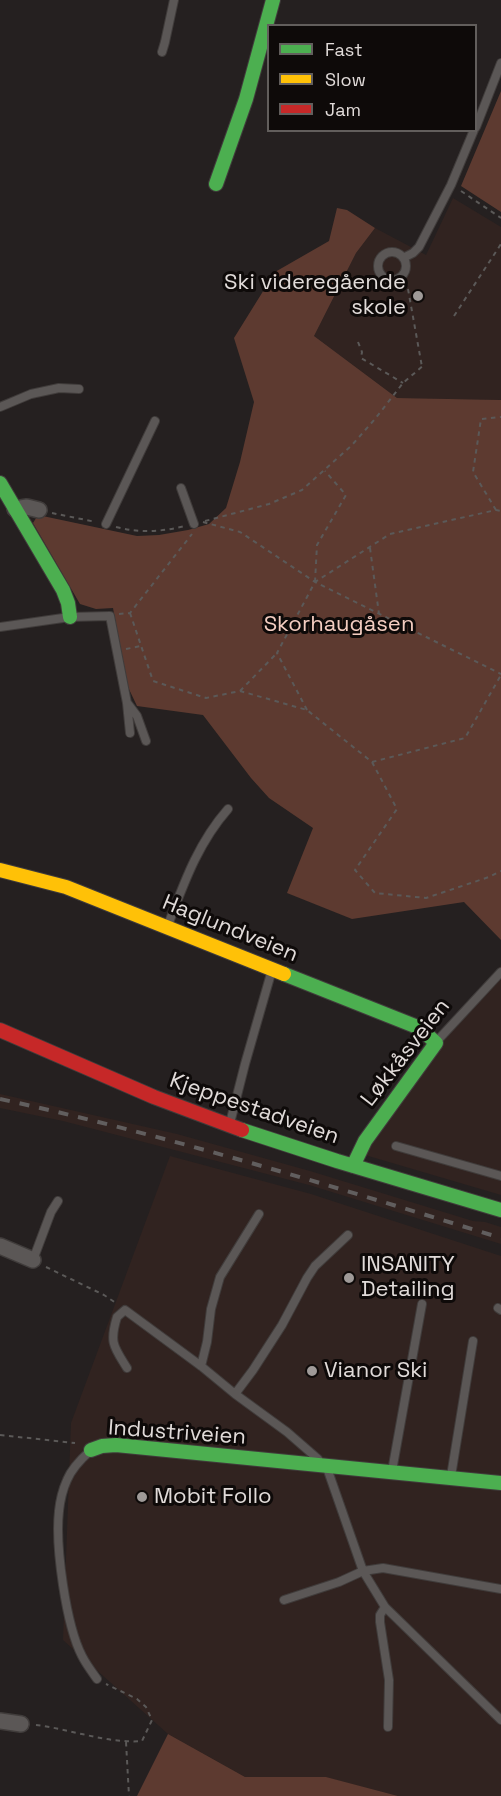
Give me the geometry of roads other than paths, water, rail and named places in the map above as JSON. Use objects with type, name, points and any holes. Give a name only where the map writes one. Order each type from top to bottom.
[{"type":"street","points":[[216,184],[246,99],[273,0]]},
{"type":"street","points":[[0,483],[63,590],[70,617]]},
{"type":"street","points":[[15,508],[27,507],[39,510]]},
{"type":"street","name":"Haglundveien","points":[[0,870],[66,887],[168,927],[420,1028],[436,1043]]},
{"type":"street","name":"Kjeppestadveien","points":[[0,1030],[154,1097],[230,1125],[353,1166],[501,1210]]},
{"type":"street","name":"Løkkåsveien","points":[[353,1166],[365,1141],[436,1043]]},
{"type":"street","points":[[0,1246],[33,1260]]},
{"type":"street","name":"Industriveien","points":[[91,1450],[116,1445],[501,1483]]},
{"type":"street","points":[[0,1721],[21,1724]]},
{"type":"lane","points":[[162,52],[174,0]]},
{"type":"lane","points":[[477,124],[501,63]]},
{"type":"lane","points":[[404,258],[419,247],[451,185],[474,132]]},
{"type":"lane","points":[[0,407],[31,394],[59,388],[79,389]]},
{"type":"lane","points":[[106,524],[154,421]]},
{"type":"lane","points":[[181,488],[198,523]]},
{"type":"lane","points":[[0,627],[70,617],[110,616],[127,703],[130,733]]},
{"type":"lane","points":[[127,703],[137,716],[146,741]]},
{"type":"lane","points":[[168,927],[202,844],[228,809]]},
{"type":"lane","points":[[230,1125],[272,969]]},
{"type":"lane","name":"Løkkåsveien","points":[[436,1043],[501,972]]},
{"type":"lane","points":[[396,1146],[501,1176]]},
{"type":"lane","points":[[33,1260],[51,1212],[58,1202]]},
{"type":"lane","points":[[201,1366],[220,1277],[258,1215]]},
{"type":"lane","points":[[235,1394],[282,1325],[315,1266],[348,1235]]},
{"type":"lane","points":[[391,1472],[422,1304]]},
{"type":"lane","name":"Industriveien","points":[[127,1368],[114,1348],[112,1339],[117,1317],[125,1310],[287,1432],[326,1466],[363,1571],[385,1607],[501,1720]]},
{"type":"lane","points":[[451,1478],[473,1341]]},
{"type":"lane","name":"Industriveien","points":[[91,1450],[78,1462],[67,1479],[59,1510],[58,1542],[65,1598],[73,1633],[81,1656],[97,1679]]},
{"type":"lane","points":[[284,1600],[339,1582],[363,1571],[383,1568],[501,1589]]},
{"type":"lane","points":[[385,1607],[380,1615],[380,1622],[389,1680],[388,1726]]},
{"type":"railway","points":[[0,1099],[189,1146],[501,1238]]},
{"type":"place","name":"Ski videregående skole","points":[[418,296]]},
{"type":"place","name":"INSANITY Detailing","points":[[349,1278]]},
{"type":"place","name":"Vianor Ski","points":[[312,1371]]},
{"type":"place","name":"Mobit Follo","points":[[142,1497]]},
{"type":"park label","name":"Skorhaugåsen","points":[[339,625]]}]
